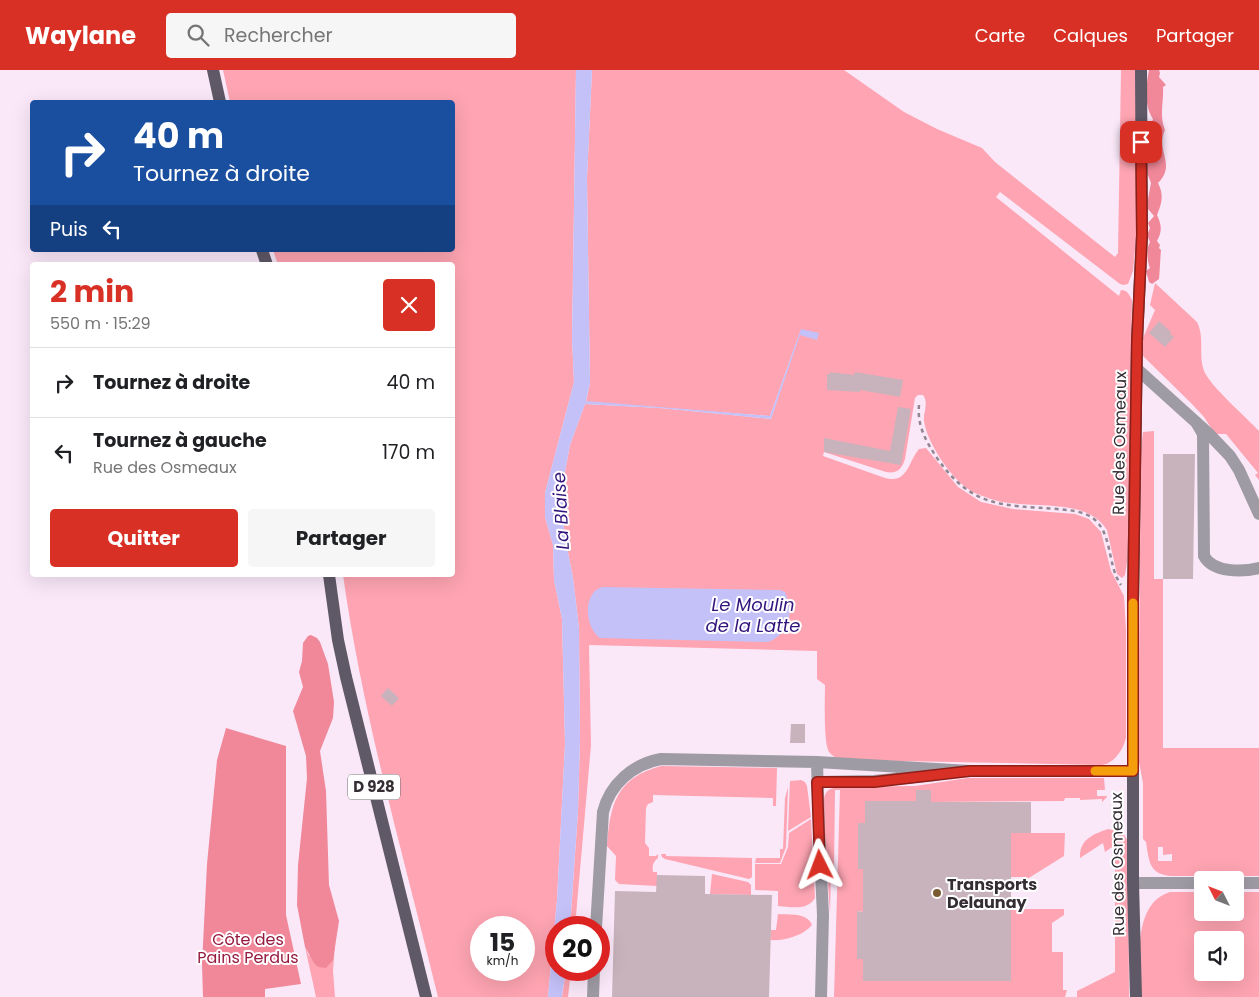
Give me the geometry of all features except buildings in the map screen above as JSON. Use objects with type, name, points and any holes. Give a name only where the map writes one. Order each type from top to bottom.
[{"type":"main road","points":[[213,70],[220,100]]},
{"type":"main road","name":"Rue des Osmeaux","points":[[1136,997],[1133,883],[1133,600],[1137,369],[1142,235],[1142,70]]},
{"type":"main road","name":"D 928","points":[[328,577],[346,677],[426,997]]},
{"type":"lane","points":[[1137,369],[1219,444],[1235,463],[1259,514]]},
{"type":"lane","points":[[1196,422],[1202,434],[1204,556],[1210,564],[1218,568],[1250,570],[1259,568]]},
{"type":"lane","points":[[597,916],[603,812],[609,796],[615,786],[629,773],[648,762],[661,758],[817,762],[970,771],[1133,771]]},
{"type":"lane","points":[[817,762],[823,915],[821,997]]},
{"type":"lane","points":[[817,782],[874,782],[970,771]]},
{"type":"lane","points":[[1244,883],[1259,882]]},
{"type":"lane","points":[[1133,883],[1194,883]]},
{"type":"lane","points":[[593,997],[594,981]]},
{"type":"path","points":[[919,405],[919,424],[931,449],[953,479],[970,493],[1002,505],[1070,510],[1086,514],[1094,519],[1104,531],[1112,567],[1117,579],[1133,600]]},
{"type":"shaded area","points":[[223,70],[576,70],[572,338],[574,382],[545,493],[545,517],[553,545],[554,580],[562,619],[565,744],[556,916],[545,916],[545,981],[549,981],[548,997],[438,997],[373,734],[351,628],[343,577],[455,577],[455,262],[277,262],[274,252],[455,252],[455,100],[230,100]]},
{"type":"shaded area","points":[[592,70],[844,70],[904,112],[937,129],[982,148],[995,162],[1115,257],[1118,253],[1121,70],[1136,70],[1136,239],[1133,271],[1128,284],[1120,284],[1000,192],[996,197],[1119,296],[1121,290],[1125,291],[1132,300],[1128,556],[1125,575],[1122,578],[1117,574],[1107,530],[1097,519],[1084,512],[1069,508],[1002,502],[988,498],[964,486],[945,465],[929,438],[924,421],[926,405],[923,395],[918,395],[915,398],[905,459],[899,470],[886,472],[824,452],[823,456],[885,478],[893,479],[903,475],[919,449],[926,448],[958,487],[981,502],[1013,509],[1075,514],[1089,519],[1101,532],[1111,571],[1124,596],[1126,631],[1126,738],[1123,747],[1114,759],[1101,765],[848,760],[836,758],[830,753],[826,741],[825,685],[817,679],[817,651],[589,645],[591,745],[576,916],[571,916],[578,811],[580,739],[579,628],[573,578],[564,532],[563,482],[570,445],[585,404],[660,408],[771,419],[801,329],[770,416],[586,402],[590,383],[587,179]]},
{"type":"shaded area","points":[[1155,283],[1197,322],[1201,334],[1202,365],[1204,371],[1221,393],[1259,431],[1259,480],[1255,475],[1258,473],[1226,434],[1215,434],[1204,417],[1192,404],[1143,356],[1143,338],[1155,310],[1150,305]]},
{"type":"shaded area","points":[[1154,431],[1154,579],[1163,579],[1163,748],[1259,748],[1259,876],[1244,876],[1244,871],[1194,871],[1194,876],[1164,875],[1154,870],[1149,861],[1146,842],[1143,839],[1143,783],[1138,757],[1141,449],[1143,432]],"holes":[[[1158,847],[1163,847],[1163,855],[1172,854],[1172,861],[1158,861]]]},
{"type":"shaded area","points":[[661,766],[777,768],[776,806],[773,806],[773,798],[653,795],[653,802],[648,804],[646,808],[645,843],[649,848],[649,856],[656,856],[658,854],[653,868],[653,872],[657,872],[657,886],[619,884],[615,880],[616,856],[607,846],[610,818],[614,806],[618,795],[634,778],[646,771]]},
{"type":"shaded area","points":[[968,778],[1104,778],[1105,790],[1097,790],[1097,796],[1107,797],[1102,802],[1102,799],[1080,800],[1080,798],[1065,798],[1064,801],[931,802],[931,790],[916,790],[916,801],[865,801],[865,823],[858,824],[858,869],[863,869],[863,912],[858,911],[857,959],[863,959],[863,981],[1010,981],[1011,909],[1064,909],[1064,915],[1052,923],[1052,952],[1063,952],[1063,990],[1067,990],[1065,997],[834,997],[840,790],[835,790],[834,868],[831,871],[830,914],[823,803],[826,793],[830,789],[840,787],[915,786]]},
{"type":"shaded area","points":[[801,780],[807,786],[811,817],[788,831],[790,781]]},
{"type":"shaded area","points":[[788,787],[786,847],[780,863],[755,863],[756,858],[780,858],[780,849],[783,849],[785,798]]},
{"type":"shaded area","points":[[811,819],[815,898],[803,907],[778,906],[778,891],[755,890],[755,864],[781,864],[788,847],[789,833]]},
{"type":"shaded area","points":[[1108,829],[1122,832],[1128,841],[1129,997],[1077,997],[1077,991],[1115,972],[1115,845],[1105,852],[1103,843],[1080,858],[1084,842],[1097,833]]},
{"type":"shaded area","points":[[1011,833],[1065,833],[1064,856],[1024,881],[1024,877],[1011,877]]},
{"type":"shaded area","points":[[661,854],[666,854],[666,856],[752,858],[752,877],[749,879],[665,859]]},
{"type":"shaded area","points":[[712,874],[748,882],[751,885],[751,895],[710,894]]},
{"type":"shaded area","points":[[1170,892],[1194,892],[1194,921],[1244,921],[1244,892],[1259,892],[1259,997],[1141,997],[1140,937],[1143,922],[1149,909],[1158,899]]},
{"type":"shaded area","points":[[778,914],[802,916],[810,921],[812,925],[804,932],[793,937],[770,940],[771,930],[776,930]]},
{"type":"shaded area","points":[[335,945],[333,971],[335,997],[316,997],[305,947],[309,956]]},
{"type":"shaded area","points":[[564,981],[570,981],[568,997],[562,997]]},
{"type":"green space","points":[[1149,70],[1159,70],[1159,77],[1166,85],[1163,87],[1162,114],[1165,130],[1162,144],[1166,170],[1158,183],[1162,195],[1157,215],[1161,228],[1157,241],[1161,250],[1160,272],[1159,279],[1152,284],[1149,282],[1146,271],[1150,268],[1147,255],[1150,242],[1147,235],[1150,228],[1148,223],[1154,216],[1148,209],[1151,183],[1146,170],[1150,149],[1148,132],[1153,119],[1147,102]]},
{"type":"green space","points":[[311,635],[320,642],[328,664],[334,702],[333,718],[320,751],[326,791],[329,885],[339,921],[333,960],[326,968],[318,967],[314,963],[305,947],[297,905],[298,865],[307,778],[306,756],[293,711],[303,687],[299,672],[303,643]]},
{"type":"green space","name":"Côte des Pains Perdus","points":[[226,728],[286,746],[286,915],[301,984],[265,989],[265,997],[203,997],[202,964],[207,864],[217,760]]},
{"type":"water","name":"La Blaise","points":[[576,70],[592,70],[587,179],[590,383],[586,401],[770,416],[801,329],[819,333],[817,340],[800,335],[771,419],[660,408],[585,404],[570,445],[563,482],[564,532],[573,578],[579,628],[580,739],[578,811],[571,916],[556,916],[565,744],[562,619],[554,580],[553,545],[545,517],[545,493],[574,382],[572,338]]},
{"type":"water","name":"Le Moulin de la Latte","points":[[602,587],[780,590],[785,592],[788,600],[788,622],[781,634],[768,642],[600,638],[591,627],[588,611],[591,596]]},
{"type":"water","points":[[549,981],[564,981],[562,997],[548,997]]},
{"type":"slow traffic","points":[[1095,771],[1133,771],[1133,603]]},
{"type":"place","name":"Transports Delaunay","points":[[937,893]]},
{"type":"route","points":[[820,865],[817,782],[874,782],[970,771],[1133,771],[1133,600],[1137,341],[1142,235],[1141,142]]}]
